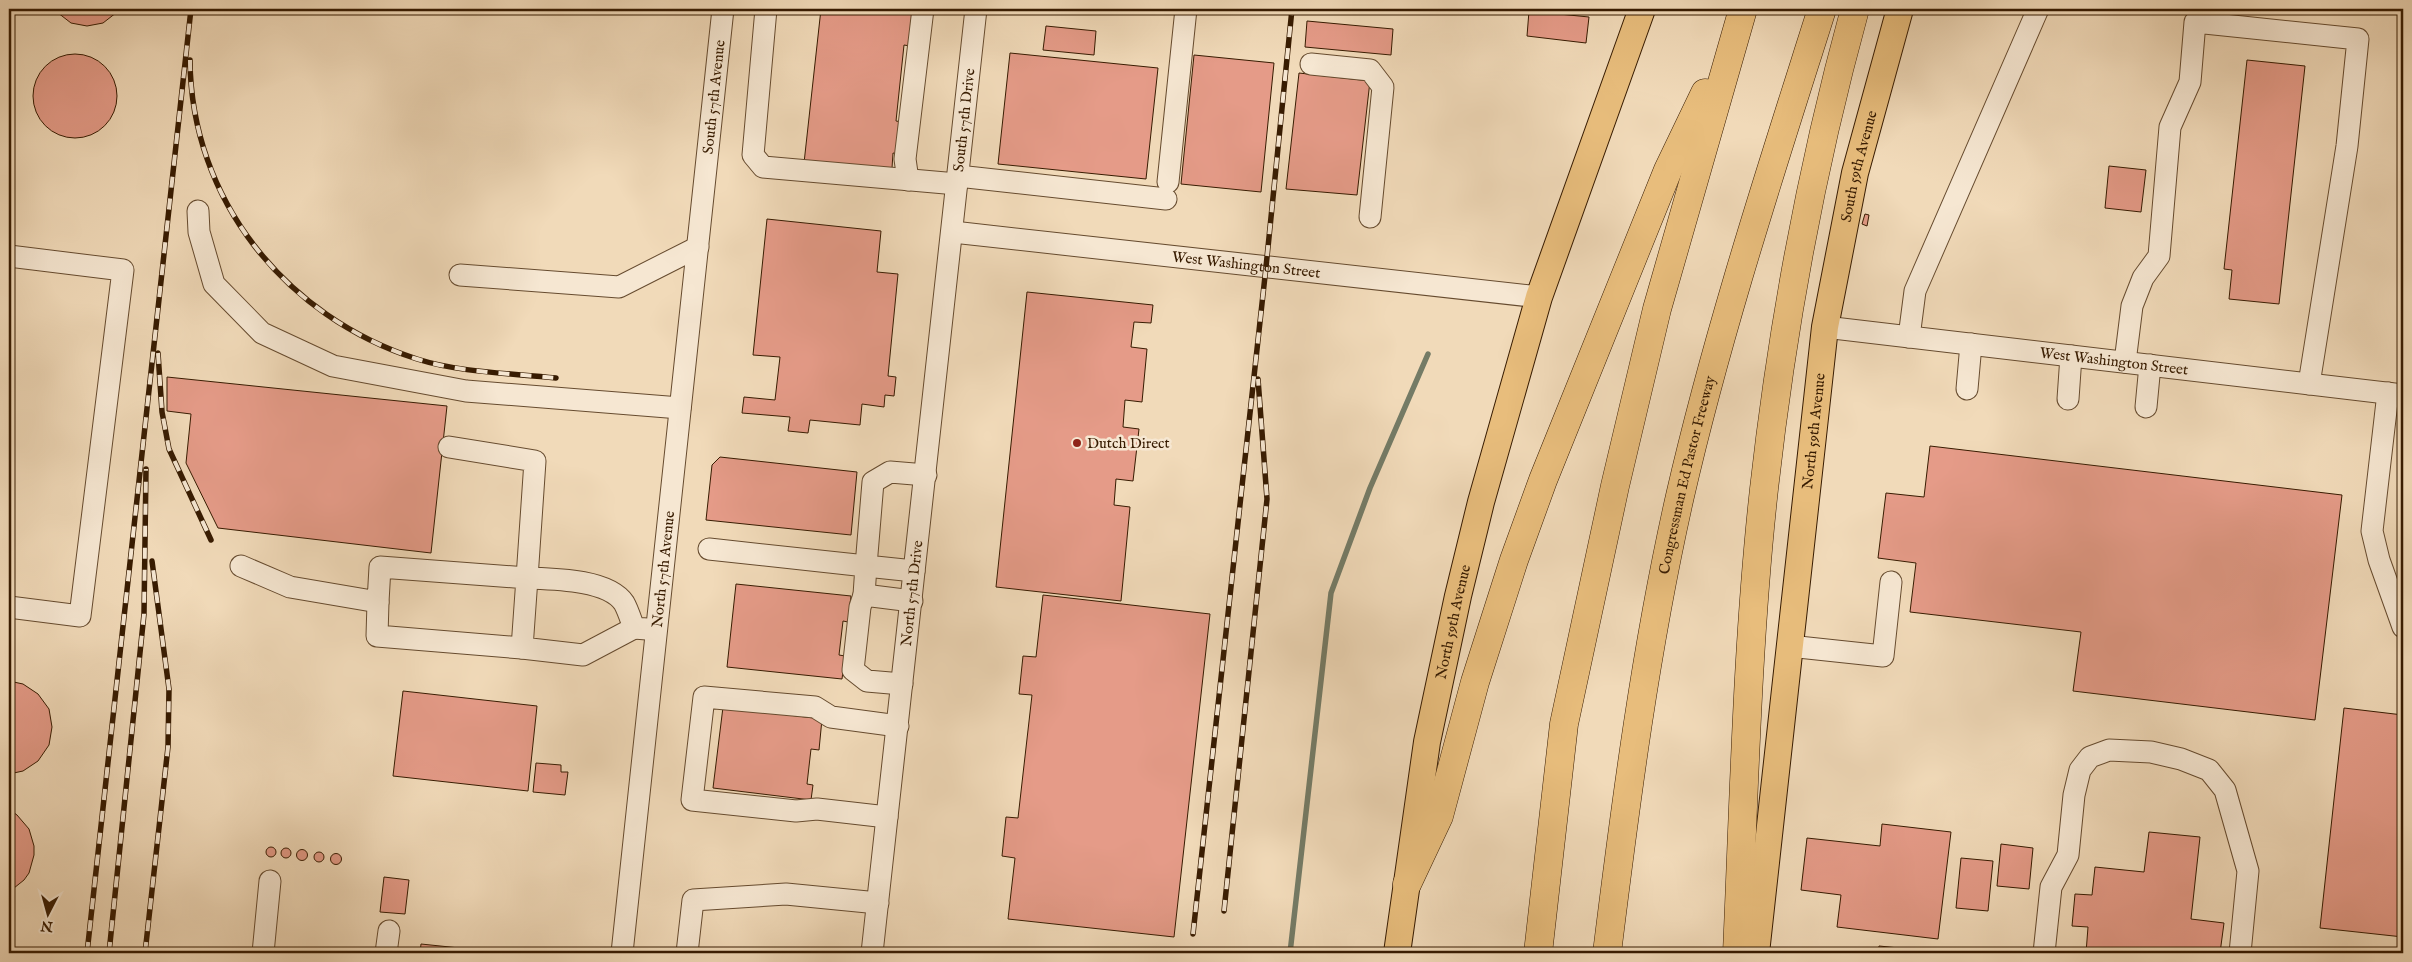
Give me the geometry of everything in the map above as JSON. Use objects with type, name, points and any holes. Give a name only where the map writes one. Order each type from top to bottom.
[{"type":"highway","name":"Congressman Ed Pastor Freeway","points":[[1607,953],[1619,857],[1654,633],[1680,496],[1727,318],[1769,176],[1822,9]]},
{"type":"highway","points":[[1737,953],[1749,664],[1764,490],[1773,414],[1822,136],[1854,9]]},
{"type":"highway","points":[[1407,884],[1439,816],[1478,673],[1542,480],[1668,170],[1741,14]]},
{"type":"highway","points":[[1538,953],[1564,724],[1615,486],[1657,309],[1741,14]]},
{"type":"main road","points":[[1539,297],[1642,9]]},
{"type":"main road","name":"South 59th Avenue","points":[[1825,327],[1855,172],[1900,9]]},
{"type":"main road","name":"North 59th Avenue","points":[[1397,953],[1427,742],[1458,596],[1489,473],[1539,297]]},
{"type":"main road","name":"North 59th Avenue","points":[[1756,953],[1825,327]]},
{"type":"street","name":"South 57th Avenue","points":[[704,184],[724,9]]},
{"type":"street","points":[[766,9],[754,155],[763,167],[908,180],[958,180],[1167,190],[1186,9]]},
{"type":"street","points":[[908,180],[905,159],[923,9]]},
{"type":"street","name":"South 57th Drive","points":[[952,232],[976,9]]},
{"type":"street","points":[[1909,337],[1915,291],[2038,9]]},
{"type":"street","points":[[2125,362],[2132,306],[2142,278],[2159,256],[2170,127],[2190,82],[2195,22],[2358,39],[2347,146],[2309,384]]},
{"type":"street","points":[[1311,64],[1370,70],[1384,87],[1370,217]]},
{"type":"street","name":"North 57th Avenue","points":[[622,953],[658,630],[704,184]]},
{"type":"street","points":[[198,211],[199,232],[214,284],[262,333],[333,366],[466,391],[680,408]]},
{"type":"street","name":"West Washington Street","points":[[952,232],[1539,297]]},
{"type":"street","name":"North 57th Drive","points":[[872,953],[952,232]]},
{"type":"street","points":[[460,275],[619,287],[698,247]]},
{"type":"street","points":[[9,256],[123,270],[80,616],[9,607]]},
{"type":"street","name":"West Washington Street","points":[[1825,327],[2395,394]]},
{"type":"street","points":[[1967,389],[1971,344]]},
{"type":"street","points":[[2068,399],[2071,356]]},
{"type":"street","points":[[2146,407],[2150,365]]},
{"type":"street","points":[[2395,394],[2372,531],[2379,560],[2403,627]]},
{"type":"street","points":[[449,447],[535,461],[522,648]]},
{"type":"street","points":[[902,684],[867,681],[853,670],[860,607],[864,595],[873,482],[890,472],[926,475]]},
{"type":"street","points":[[709,550],[914,571]]},
{"type":"street","points":[[241,566],[290,587],[378,602]]},
{"type":"street","points":[[634,628],[623,601],[602,587],[568,580],[380,567],[377,636],[583,655],[634,628],[658,630]]},
{"type":"street","points":[[1789,646],[1883,656],[1891,582]]},
{"type":"street","points":[[864,595],[912,601]]},
{"type":"street","points":[[887,817],[816,809],[796,811],[692,800],[704,697],[815,707],[831,717],[898,726]]},
{"type":"street","points":[[2044,953],[2051,887],[2068,855],[2074,794],[2080,770],[2090,757],[2109,750],[2151,752],[2181,759],[2209,770],[2225,790],[2248,871],[2240,953]]},
{"type":"street","points":[[263,953],[270,880]]},
{"type":"street","points":[[687,953],[693,900],[786,894],[878,903]]},
{"type":"street","points":[[386,953],[389,931]]},
{"type":"building","points":[[53,9],[121,9],[103,23],[87,26],[71,23]]},
{"type":"building","points":[[821,9],[908,9],[908,13],[914,13],[910,46],[904,45],[896,121],[902,122],[898,154],[893,153],[892,168],[804,163]]},
{"type":"building","points":[[1529,11],[1589,17],[1586,43],[1527,36]]},
{"type":"building","points":[[1307,21],[1393,29],[1391,55],[1305,47]]},
{"type":"building","points":[[1046,26],[1096,31],[1094,55],[1043,50]]},
{"type":"building","points":[[1010,53],[1158,68],[1146,179],[998,164]]},
{"type":"building","points":[[75,54],[91,57],[105,66],[114,80],[117,96],[114,112],[105,126],[91,135],[75,138],[59,135],[45,126],[36,112],[33,96],[36,80],[45,66],[59,57]]},
{"type":"building","points":[[1194,55],[1274,63],[1261,192],[1181,184]]},
{"type":"building","points":[[2247,60],[2305,66],[2279,304],[2229,299],[2232,270],[2224,269]]},
{"type":"building","points":[[1299,73],[1370,81],[1357,195],[1286,189]]},
{"type":"building","points":[[2109,166],[2146,170],[2141,212],[2105,208]]},
{"type":"building","points":[[1865,214],[1869,215],[1867,226],[1862,224]]},
{"type":"building","points":[[767,219],[881,231],[877,272],[898,274],[888,376],[896,377],[894,396],[885,395],[884,407],[862,404],[860,425],[810,420],[808,433],[788,431],[790,417],[742,413],[744,397],[775,400],[780,357],[753,355]]},
{"type":"building","points":[[1027,292],[1153,305],[1151,323],[1134,322],[1131,347],[1147,349],[1142,402],[1125,400],[1123,427],[1139,429],[1133,481],[1116,479],[1114,505],[1130,507],[1121,601],[996,587]]},
{"type":"building","points":[[167,377],[447,406],[431,553],[218,528],[186,463],[191,414],[167,411]]},
{"type":"building","points":[[1930,446],[2342,495],[2315,720],[2073,691],[2081,632],[1910,612],[1916,563],[1878,558],[1886,493],[1924,497]]},
{"type":"building","points":[[720,457],[857,472],[851,535],[706,520],[712,465]]},
{"type":"building","points":[[736,584],[851,596],[848,622],[843,621],[839,655],[845,656],[842,679],[727,667]]},
{"type":"building","points":[[1043,595],[1210,614],[1174,937],[1008,919],[1015,858],[1002,856],[1006,817],[1018,818],[1032,695],[1019,694],[1023,656],[1036,657]]},
{"type":"building","points":[[9,681],[23,684],[38,694],[49,709],[52,727],[49,745],[38,761],[23,771],[9,774]]},
{"type":"building","points":[[403,691],[537,706],[528,791],[393,776]]},
{"type":"building","points":[[723,707],[822,719],[819,750],[811,749],[807,784],[813,785],[811,800],[713,788]]},
{"type":"building","points":[[2344,708],[2403,715],[2403,937],[2320,928]]},
{"type":"building","points":[[536,763],[561,765],[561,772],[568,772],[565,795],[533,792]]},
{"type":"building","points":[[9,809],[29,829],[34,846],[34,855],[29,873],[24,880],[9,892]]},
{"type":"building","points":[[1882,824],[1951,832],[1938,939],[1837,927],[1841,895],[1801,890],[1807,838],[1880,846]]},
{"type":"building","points":[[2149,832],[2200,837],[2191,919],[2224,923],[2220,953],[2086,953],[2088,927],[2072,926],[2075,894],[2092,895],[2095,867],[2144,872]]},
{"type":"building","points":[[2001,844],[2033,848],[2029,889],[1997,886]]},
{"type":"building","points":[[269,847],[273,847],[276,852],[275,856],[269,857],[266,854],[266,850]]},
{"type":"building","points":[[284,848],[288,848],[291,853],[290,857],[284,858],[281,855],[281,851]]},
{"type":"building","points":[[302,849],[308,855],[302,861],[296,855]]},
{"type":"building","points":[[317,852],[321,852],[324,857],[323,861],[317,862],[314,859],[314,855]]},
{"type":"building","points":[[334,854],[338,854],[341,859],[340,863],[334,864],[331,861],[331,857]]},
{"type":"building","points":[[1961,858],[1993,861],[1988,911],[1956,908]]},
{"type":"building","points":[[384,877],[409,880],[405,914],[380,912]]},
{"type":"building","points":[[421,944],[469,949],[469,953],[420,953]]},
{"type":"building","points":[[1879,946],[1909,949],[1909,953],[1878,953]]},
{"type":"waterway","points":[[1290,953],[1331,593],[1370,488],[1428,354]]},
{"type":"railway","points":[[87,953],[191,9]]},
{"type":"railway","points":[[1193,934],[1266,267],[1292,9]]},
{"type":"railway","points":[[190,60],[195,111],[207,160],[228,205],[255,246],[288,283],[326,314],[370,340],[417,359],[468,370],[556,378]]},
{"type":"railway","points":[[158,353],[162,412],[169,449],[211,540]]},
{"type":"railway","points":[[1224,911],[1267,499],[1258,379]]},
{"type":"railway","points":[[109,953],[144,614],[146,469]]},
{"type":"railway","points":[[145,953],[168,747],[169,689],[152,561]]},
{"type":"place","name":"Dutch Direct","points":[[1077,443]]}]
